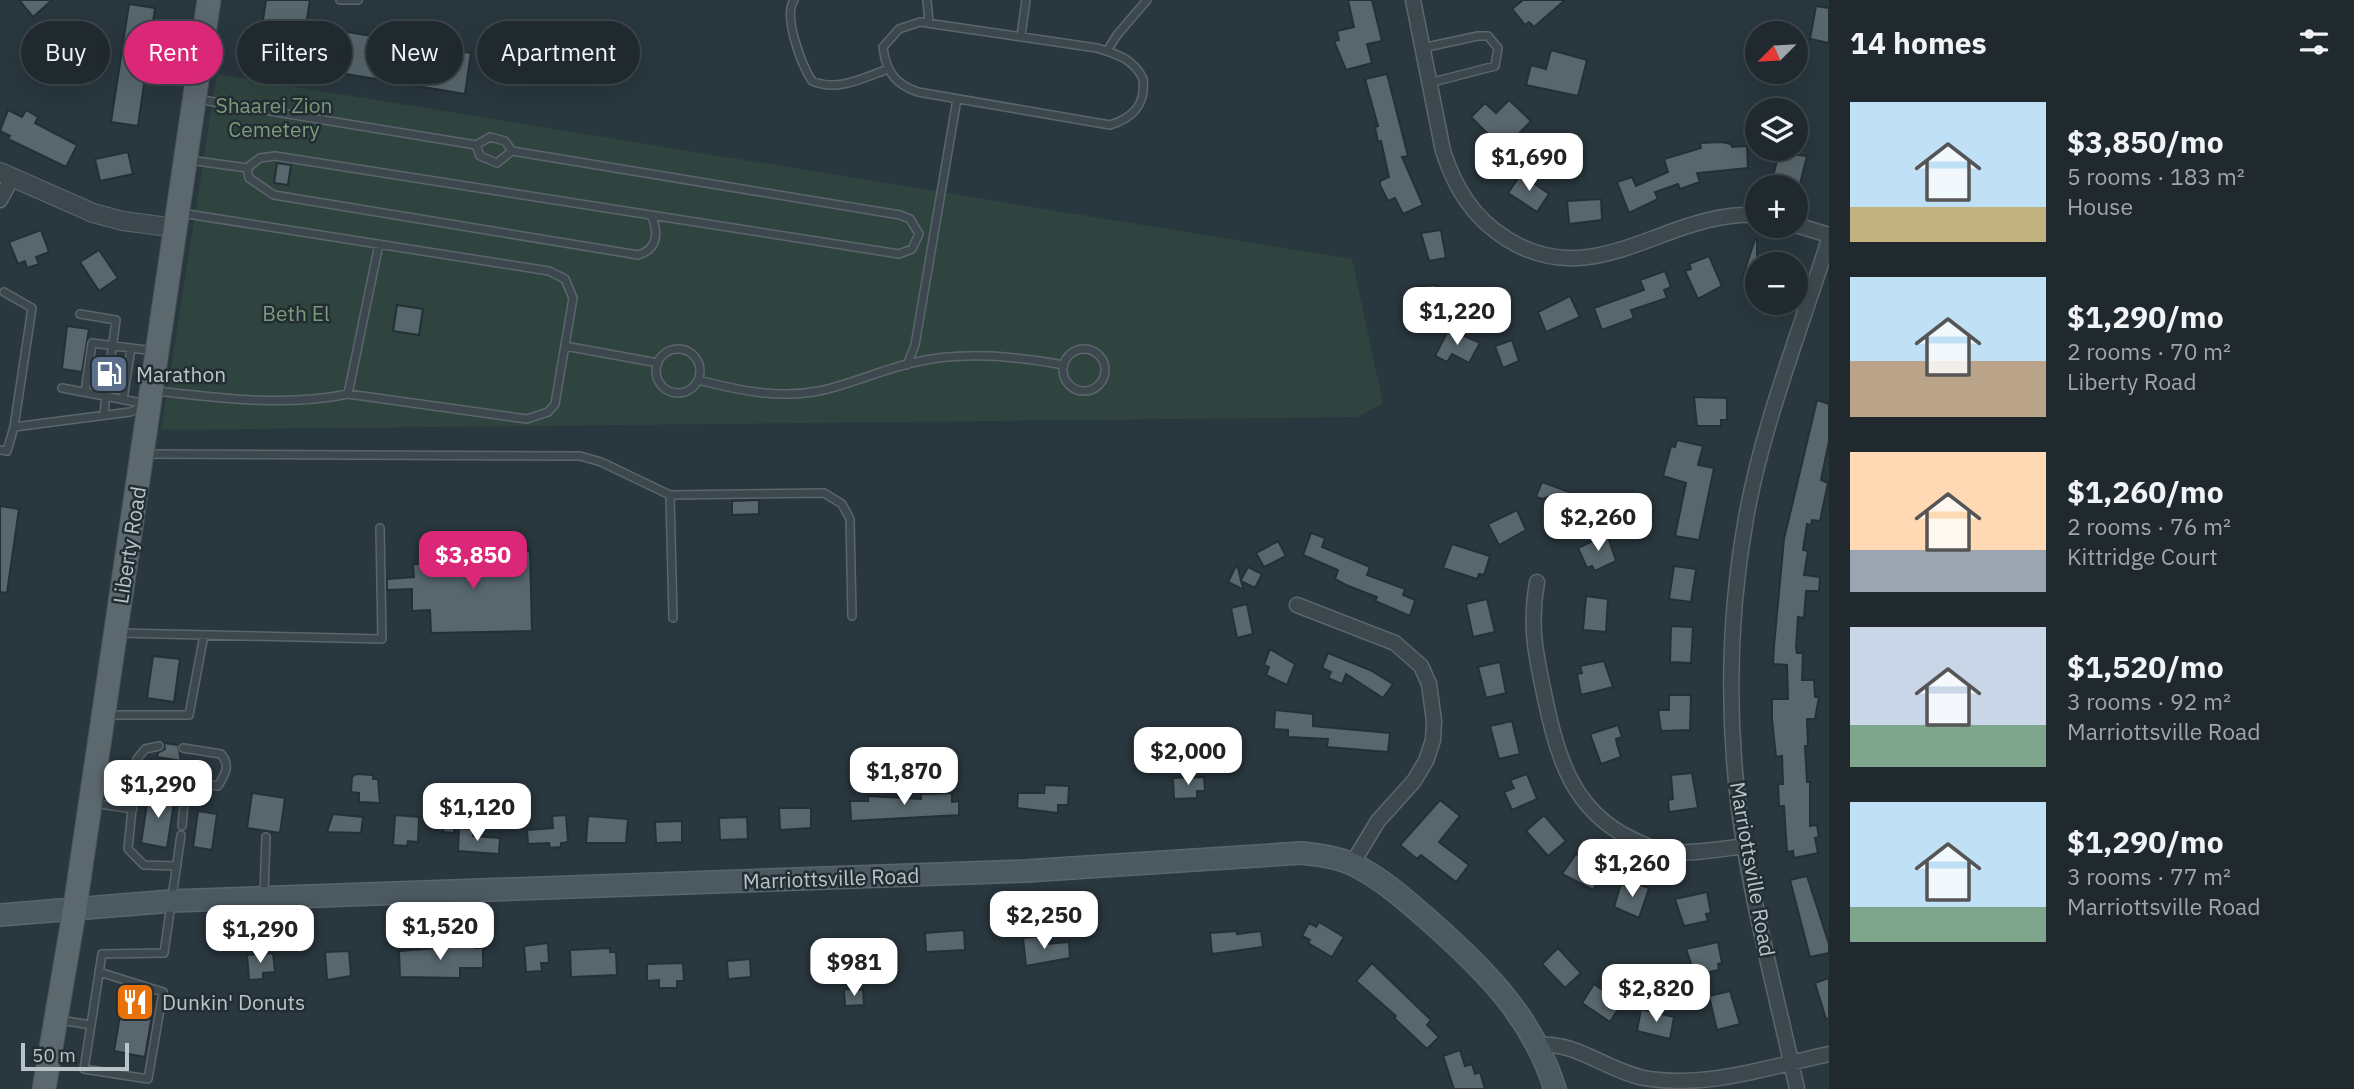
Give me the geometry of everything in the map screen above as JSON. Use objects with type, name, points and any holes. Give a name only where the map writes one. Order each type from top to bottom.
[{"type":"main road","name":"Liberty Road","points":[[44,1089],[75,907],[209,0]]},
{"type":"main road","name":"Marriottsville Road","points":[[0,915],[172,901],[1027,871],[1286,852],[1318,855],[1352,864],[1407,901],[1474,962],[1512,1004],[1539,1045],[1555,1089]]},
{"type":"street","points":[[1413,0],[1443,151],[1461,194],[1498,233],[1530,251],[1565,259],[1591,258],[1630,247],[1699,220],[1745,215]]},
{"type":"street","points":[[0,200],[6,175],[93,213],[123,221],[177,220]]},
{"type":"street","points":[[1808,229],[1829,237]]},
{"type":"street","name":"Marriottsville Road","points":[[1797,1089],[1745,846],[1735,772],[1732,691],[1741,552],[1763,442],[1829,237]]},
{"type":"street","points":[[1537,583],[1531,612],[1533,641],[1555,743],[1564,771],[1578,796],[1594,814],[1618,832],[1642,845],[1681,852],[1745,846]]},
{"type":"street","points":[[1297,605],[1395,643],[1421,666],[1429,684],[1434,721],[1433,740],[1426,761],[1415,781],[1378,821],[1352,864]]},
{"type":"street","points":[[1539,1045],[1556,1043],[1619,1071],[1672,1083],[1733,1077],[1829,1054]]},
{"type":"lane","points":[[340,0],[358,0]]},
{"type":"lane","points":[[794,0],[789,8],[790,16],[803,64],[812,80],[831,86],[844,85],[888,69]]},
{"type":"lane","points":[[927,0],[929,23]]},
{"type":"lane","points":[[1021,36],[1026,0]]},
{"type":"lane","points":[[1108,51],[1116,35],[1147,0]]},
{"type":"lane","points":[[929,23],[1108,51],[1132,62],[1143,79],[1140,107],[1121,122],[1097,124],[957,99],[901,86],[888,69],[883,47],[890,36],[908,25],[929,23]]},
{"type":"lane","points":[[1421,48],[1488,36],[1498,48],[1499,56],[1495,66],[1429,83]]},
{"type":"lane","points":[[186,159],[247,169],[260,158],[275,156],[899,254],[912,249],[918,239],[910,219],[900,215],[512,151],[505,141],[490,137],[476,145],[195,99]]},
{"type":"lane","points":[[907,365],[915,345],[957,99]]},
{"type":"lane","points":[[476,145],[480,156],[497,163],[512,151]]},
{"type":"lane","points":[[247,169],[249,178],[274,195],[638,255],[650,252],[653,247],[655,225],[651,215]]},
{"type":"lane","points":[[62,388],[123,400],[150,397],[321,400],[348,394],[527,419],[548,412],[555,404],[573,298],[570,287],[559,275],[379,244],[177,220]]},
{"type":"lane","points":[[918,239],[933,242]]},
{"type":"lane","points":[[348,394],[379,244]]},
{"type":"lane","points":[[0,450],[7,451],[14,427],[32,308],[4,292]]},
{"type":"lane","points":[[80,314],[116,320],[110,364]]},
{"type":"lane","points":[[85,393],[92,343],[158,351]]},
{"type":"lane","points":[[565,346],[658,363]]},
{"type":"lane","points":[[123,400],[131,348]]},
{"type":"lane","points":[[685,350],[697,360],[698,380],[687,391],[672,392],[660,383],[658,363],[670,351],[685,350]]},
{"type":"lane","points":[[1076,351],[1091,351],[1102,360],[1104,378],[1094,389],[1078,390],[1067,382],[1064,365],[1076,351]]},
{"type":"lane","points":[[698,380],[755,393],[791,393],[820,390],[907,365],[968,357],[1020,357],[1064,365]]},
{"type":"lane","points":[[104,414],[107,384]]},
{"type":"lane","points":[[14,427],[130,412],[150,397]]},
{"type":"lane","points":[[142,454],[580,456],[601,462],[670,495],[812,491],[835,498],[847,510],[850,519],[852,616]]},
{"type":"lane","points":[[670,495],[673,618]]},
{"type":"lane","points":[[115,633],[382,639],[380,528]]},
{"type":"lane","points":[[103,715],[189,715],[204,635]]},
{"type":"lane","points":[[159,746],[139,754],[128,849],[144,865],[177,866]]},
{"type":"lane","points":[[135,776],[218,786],[227,771],[226,761],[221,754],[183,748]]},
{"type":"lane","points":[[100,972],[163,992],[148,1079],[84,1069],[102,954],[164,953],[182,831],[186,782]]},
{"type":"lane","points":[[90,803],[133,809]]},
{"type":"lane","points":[[264,898],[265,837]]},
{"type":"lane","points":[[56,1019],[91,1025]]},
{"type":"green space","points":[[223,75],[237,77],[237,84],[278,84],[1352,259],[1383,403],[1357,417],[161,430],[215,84],[223,84]]},
{"type":"building","points":[[19,0],[52,0],[33,17]]},
{"type":"building","points":[[266,0],[310,0],[307,21],[263,21]]},
{"type":"building","points":[[1348,0],[1372,0],[1382,41],[1367,44],[1372,63],[1346,70],[1334,41],[1339,40],[1337,31],[1354,27]]},
{"type":"building","points":[[1523,0],[1565,0],[1534,27],[1529,22],[1525,25],[1512,9]]},
{"type":"building","points":[[129,4],[155,8],[153,21],[126,21]]},
{"type":"building","points":[[1816,6],[1829,8],[1829,43],[1810,39]]},
{"type":"building","points":[[352,33],[366,35],[366,77],[352,75]]},
{"type":"building","points":[[124,37],[124,84],[144,84],[138,126],[111,122]]},
{"type":"building","points":[[1551,50],[1587,60],[1578,96],[1526,85],[1531,65],[1546,69]]},
{"type":"building","points":[[463,52],[471,53],[465,94],[406,84],[463,84]]},
{"type":"building","points":[[1387,74],[1408,156],[1402,157],[1423,205],[1403,214],[1395,198],[1388,201],[1380,185],[1380,181],[1389,177],[1381,141],[1378,142],[1375,127],[1378,126],[1365,79]]},
{"type":"building","points":[[1509,100],[1531,121],[1511,142],[1508,139],[1501,147],[1471,117],[1485,103],[1496,113]]},
{"type":"building","points":[[8,110],[22,117],[26,110],[38,117],[35,123],[77,145],[66,167],[8,139],[10,136],[0,131]]},
{"type":"building","points":[[1722,142],[1731,144],[1732,147],[1745,146],[1748,168],[1697,173],[1700,182],[1680,189],[1678,184],[1655,192],[1658,199],[1629,213],[1617,182],[1632,177],[1636,186],[1668,172],[1664,159],[1701,148],[1700,143]]},
{"type":"building","points":[[128,152],[133,174],[100,181],[95,159]]},
{"type":"building","points":[[1777,161],[1806,161],[1802,175],[1773,175]]},
{"type":"building","points":[[277,163],[291,165],[288,185],[274,183]]},
{"type":"building","points":[[1521,174],[1549,194],[1537,212],[1508,193]]},
{"type":"building","points":[[1601,199],[1602,220],[1569,224],[1567,201]]},
{"type":"building","points":[[41,230],[49,252],[36,257],[39,264],[27,268],[25,261],[18,264],[9,242]]},
{"type":"building","points":[[1441,230],[1446,258],[1429,261],[1421,233]]},
{"type":"building","points":[[1755,239],[1757,252],[1751,252]]},
{"type":"building","points":[[99,250],[118,278],[99,291],[80,262]]},
{"type":"building","points":[[1709,256],[1722,286],[1698,299],[1685,271],[1691,269],[1689,264]]},
{"type":"building","points":[[1665,271],[1671,287],[1664,290],[1667,298],[1631,310],[1634,318],[1602,330],[1594,308],[1644,290],[1640,280]]},
{"type":"building","points":[[1436,285],[1441,317],[1419,321],[1413,287]]},
{"type":"building","points":[[1570,296],[1580,317],[1546,332],[1538,312]]},
{"type":"building","points":[[397,305],[423,309],[419,335],[393,331]]},
{"type":"building","points":[[67,326],[89,329],[82,372],[62,369]]},
{"type":"building","points":[[1449,329],[1480,343],[1469,363],[1452,354],[1447,362],[1435,356]]},
{"type":"building","points":[[1512,340],[1519,361],[1503,368],[1495,346]]},
{"type":"building","name":"Marathon","points":[[95,362],[104,363],[109,370],[116,365],[122,366],[119,385],[113,385],[108,378],[101,383],[93,382]]},
{"type":"building","points":[[1694,397],[1727,398],[1727,420],[1721,420],[1721,426],[1697,426]]},
{"type":"building","points":[[1817,400],[1829,404],[1829,441],[1821,480],[1828,483],[1820,521],[1812,520],[1811,525],[1807,524],[1803,550],[1808,551],[1804,575],[1820,577],[1819,591],[1806,591],[1804,618],[1798,617],[1796,648],[1797,653],[1803,653],[1802,680],[1814,680],[1815,697],[1819,697],[1815,719],[1807,719],[1808,746],[1805,746],[1807,782],[1810,782],[1810,826],[1817,825],[1819,837],[1815,838],[1818,853],[1794,858],[1793,851],[1787,852],[1784,806],[1779,806],[1778,784],[1783,784],[1782,756],[1776,757],[1772,719],[1772,699],[1788,699],[1787,665],[1773,664],[1784,539]]},
{"type":"building","points":[[1677,440],[1703,446],[1698,465],[1714,468],[1699,540],[1675,536],[1686,483],[1663,476],[1671,446],[1675,447]]},
{"type":"building","points":[[1542,482],[1586,498],[1571,537],[1552,530],[1559,513],[1546,520],[1555,494],[1543,499],[1536,497]]},
{"type":"building","points":[[759,500],[759,514],[732,515],[732,501]]},
{"type":"building","points":[[0,506],[19,509],[7,593],[0,592]]},
{"type":"building","points":[[1517,510],[1526,530],[1499,545],[1488,524]]},
{"type":"building","points":[[1311,533],[1325,538],[1322,547],[1370,567],[1367,575],[1405,589],[1403,595],[1415,600],[1410,616],[1375,601],[1377,597],[1335,579],[1338,570],[1303,555]]},
{"type":"building","points":[[1607,534],[1616,561],[1595,571],[1592,566],[1587,568],[1578,548]]},
{"type":"building","points":[[1278,541],[1286,556],[1264,567],[1256,553]]},
{"type":"building","points":[[1452,544],[1490,556],[1484,575],[1479,574],[1477,579],[1443,568]]},
{"type":"building","points":[[530,551],[532,631],[431,633],[430,610],[412,611],[412,589],[387,590],[387,579],[414,577],[413,564],[429,564],[429,553]]},
{"type":"building","points":[[1237,564],[1241,580],[1248,567],[1262,574],[1255,588],[1241,581],[1244,590],[1228,582]]},
{"type":"building","points":[[1674,566],[1696,569],[1691,602],[1669,599]]},
{"type":"building","points":[[1586,596],[1608,599],[1606,632],[1583,630]]},
{"type":"building","points":[[1487,599],[1495,632],[1473,637],[1466,604]]},
{"type":"building","points":[[1247,604],[1253,634],[1237,638],[1231,608]]},
{"type":"building","points":[[1671,626],[1693,627],[1691,663],[1670,662]]},
{"type":"building","points":[[1270,649],[1295,664],[1287,685],[1266,675],[1269,667],[1264,665]]},
{"type":"building","points":[[1328,653],[1370,670],[1393,684],[1383,698],[1346,674],[1342,684],[1328,678],[1331,672],[1322,668]]},
{"type":"building","points":[[153,656],[180,659],[174,702],[147,698]]},
{"type":"building","points":[[1604,661],[1613,687],[1581,695],[1577,674],[1582,673],[1580,666]]},
{"type":"building","points":[[1500,662],[1506,693],[1486,698],[1478,667]]},
{"type":"building","points":[[1669,695],[1691,695],[1690,730],[1661,731],[1658,710],[1669,710]]},
{"type":"building","points":[[1275,710],[1313,714],[1313,726],[1390,733],[1388,752],[1327,747],[1328,739],[1288,737],[1288,730],[1274,729]]},
{"type":"building","points":[[1512,721],[1520,754],[1499,759],[1490,726]]},
{"type":"building","points":[[1618,725],[1622,737],[1616,739],[1621,757],[1601,764],[1590,734]]},
{"type":"building","points":[[164,743],[178,745],[181,761],[157,757],[158,753],[165,749]]},
{"type":"building","points":[[1692,773],[1698,808],[1669,812],[1668,800],[1673,799],[1671,775]]},
{"type":"building","points":[[356,774],[373,775],[373,779],[378,779],[380,803],[359,802],[359,793],[351,792],[352,777]]},
{"type":"building","points":[[1527,774],[1537,799],[1512,810],[1504,792],[1514,788],[1510,780]]},
{"type":"building","points":[[1204,777],[1205,791],[1197,791],[1197,798],[1174,799],[1173,778]]},
{"type":"building","points":[[1045,785],[1069,786],[1068,805],[1058,805],[1058,813],[1017,808],[1018,793],[1044,793]]},
{"type":"building","points":[[149,791],[175,796],[167,848],[141,843]]},
{"type":"building","points":[[252,793],[285,798],[280,833],[247,828]]},
{"type":"building","points":[[952,793],[952,802],[959,801],[959,815],[851,821],[850,801],[868,801],[868,796],[921,799],[921,794]]},
{"type":"building","points":[[1440,800],[1460,816],[1439,842],[1469,865],[1456,882],[1421,855],[1417,859],[1400,845]]},
{"type":"building","points":[[779,808],[811,808],[811,828],[780,830]]},
{"type":"building","points":[[198,811],[217,814],[212,850],[193,847]]},
{"type":"building","points":[[333,814],[363,817],[361,833],[327,832]]},
{"type":"building","points":[[395,815],[419,817],[418,842],[408,841],[407,846],[393,845]]},
{"type":"building","points":[[566,815],[568,842],[561,843],[561,847],[550,848],[549,843],[528,844],[527,830],[553,828],[552,816]]},
{"type":"building","points":[[1544,815],[1566,841],[1548,856],[1526,831]]},
{"type":"building","points":[[444,816],[455,817],[454,833],[443,832]]},
{"type":"building","points":[[588,816],[628,819],[626,843],[586,843]]},
{"type":"building","points":[[747,817],[748,839],[720,840],[719,818]]},
{"type":"building","points":[[682,821],[682,842],[656,843],[655,822]]},
{"type":"building","points":[[459,828],[473,829],[473,836],[500,838],[499,854],[458,851]]},
{"type":"building","points":[[1576,854],[1604,872],[1593,890],[1562,874]]},
{"type":"building","points":[[1807,876],[1829,944],[1829,953],[1810,957],[1790,880]]},
{"type":"building","points":[[1629,881],[1649,888],[1639,918],[1614,907],[1621,884],[1627,886]]},
{"type":"building","points":[[1707,892],[1711,913],[1706,914],[1708,921],[1684,926],[1675,899]]},
{"type":"building","points":[[1319,922],[1344,937],[1332,957],[1308,943],[1310,940],[1302,936],[1309,923],[1316,927]]},
{"type":"building","points":[[964,930],[965,950],[926,952],[925,933]]},
{"type":"building","points":[[1237,931],[1237,934],[1261,931],[1263,947],[1212,954],[1210,933]]},
{"type":"building","points":[[1046,936],[1047,944],[1069,942],[1070,958],[1026,966],[1023,938]]},
{"type":"building","points":[[1718,942],[1722,963],[1718,964],[1719,970],[1695,975],[1686,949]]},
{"type":"building","points":[[548,943],[549,963],[541,963],[542,971],[526,972],[524,946]]},
{"type":"building","points":[[475,945],[475,948],[483,948],[483,968],[460,968],[460,978],[400,977],[399,951]]},
{"type":"building","points":[[610,948],[610,952],[616,952],[617,975],[571,977],[570,950]]},
{"type":"building","points":[[1558,948],[1581,973],[1565,988],[1542,964]]},
{"type":"building","points":[[349,951],[351,976],[327,980],[325,952]]},
{"type":"building","points":[[273,953],[275,972],[263,973],[263,979],[249,980],[247,955]]},
{"type":"building","points":[[841,955],[842,973],[816,974],[815,956]]},
{"type":"building","points":[[750,959],[751,977],[728,979],[727,961]]},
{"type":"building","points":[[683,963],[684,981],[677,981],[677,988],[659,988],[659,980],[647,981],[647,964]]},
{"type":"building","points":[[1372,963],[1431,1020],[1427,1025],[1439,1037],[1427,1049],[1394,1018],[1396,1016],[1356,981]]},
{"type":"building","points":[[1829,978],[1829,1019],[1826,1019],[1815,983]]},
{"type":"building","points":[[1594,984],[1622,1003],[1610,1022],[1582,1003]]},
{"type":"building","points":[[844,989],[863,990],[864,1005],[845,1006]]},
{"type":"building","points":[[1730,991],[1740,1024],[1717,1030],[1709,996]]},
{"type":"building","points":[[124,992],[155,997],[145,1057],[114,1051]]},
{"type":"building","points":[[1641,1009],[1674,1017],[1670,1039],[1637,1031]]},
{"type":"building","points":[[1460,1050],[1465,1066],[1472,1064],[1475,1074],[1480,1072],[1485,1089],[1454,1089],[1443,1056]]},
{"type":"place","name":"Marathon","points":[[109,374]]},
{"type":"place","name":"Dunkin' Donuts","points":[[135,1002]]},
{"type":"park label","name":"Shaarei Zion Cemetery","points":[[274,117]]},
{"type":"park label","name":"Beth El","points":[[296,313]]}]
